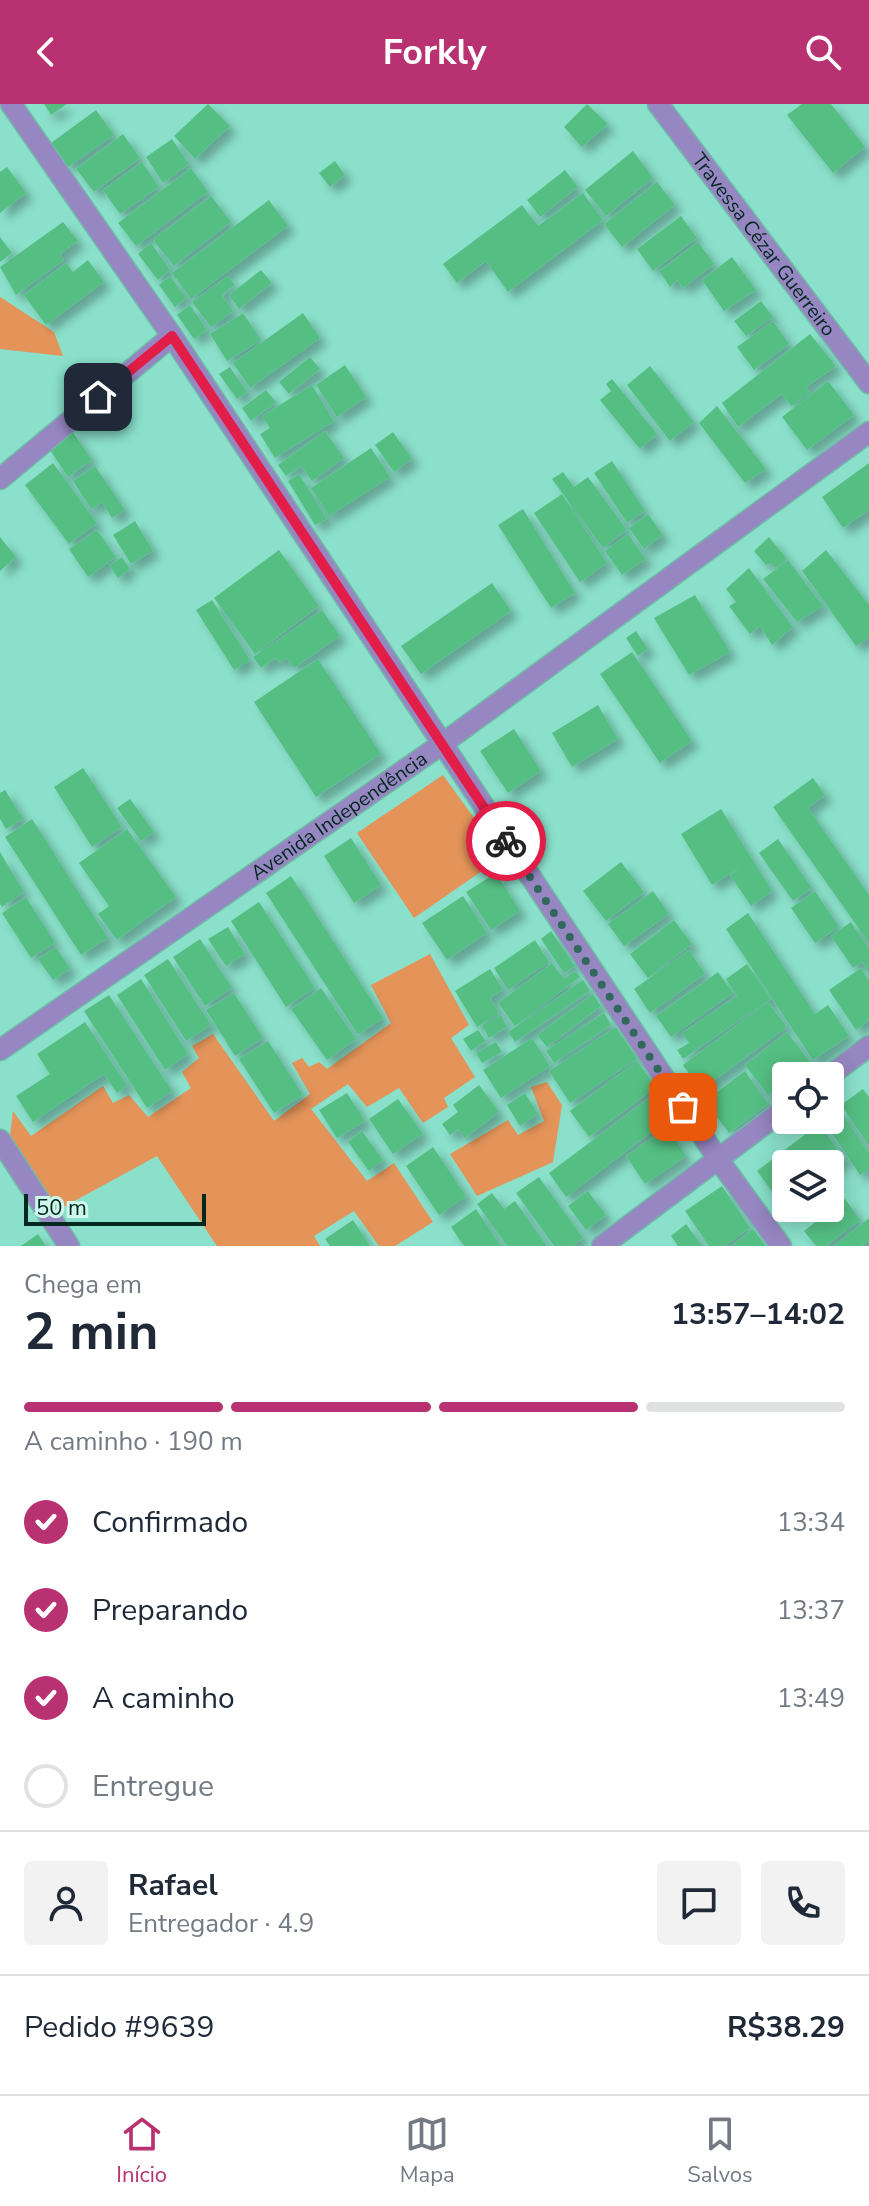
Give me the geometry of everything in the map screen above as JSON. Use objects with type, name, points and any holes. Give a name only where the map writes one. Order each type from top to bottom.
[{"type":"street","points":[[11,104],[172,336],[718,1159],[781,1246]]},
{"type":"street","name":"Travessa Cézar Guerreiro","points":[[658,104],[869,383]]},
{"type":"street","points":[[0,479],[172,336]]},
{"type":"street","name":"Avenida Independência","points":[[0,1050],[442,744],[869,432]]},
{"type":"street","points":[[844,1065],[869,1046]]},
{"type":"street","points":[[602,1246],[772,1118]]},
{"type":"street","points":[[0,1140],[69,1246]]},
{"type":"shaded area","points":[[0,297],[54,332],[63,356],[0,349]]},
{"type":"shaded area","points":[[443,775],[502,857],[414,918],[357,833]]},
{"type":"shaded area","points":[[430,954],[469,1025],[451,1038],[475,1077],[444,1098],[448,1107],[423,1123],[399,1088],[367,1107],[348,1084],[311,1109],[367,1181],[394,1163],[433,1222],[395,1246],[379,1246],[354,1211],[314,1236],[320,1246],[217,1246],[157,1156],[58,1210],[9,1144],[13,1111],[31,1136],[103,1086],[113,1103],[129,1095],[148,1117],[191,1088],[182,1072],[199,1058],[192,1046],[213,1034],[274,1121],[310,1094],[292,1063],[302,1058],[309,1067],[319,1062],[327,1069],[391,1023],[371,985]]},
{"type":"shaded area","points":[[547,1082],[562,1105],[553,1162],[477,1196],[450,1154],[508,1120],[518,1135],[544,1121],[531,1087]]},
{"type":"building","points":[[44,104],[67,104],[51,115]]},
{"type":"building","points":[[208,104],[230,126],[195,159],[174,136]]},
{"type":"building","points":[[587,104],[608,124],[582,147],[564,127]]},
{"type":"building","points":[[802,104],[831,104],[865,147],[833,173],[787,115]]},
{"type":"building","points":[[96,110],[114,135],[68,167],[51,143]]},
{"type":"building","points":[[123,134],[140,158],[94,192],[76,169]]},
{"type":"building","points":[[172,139],[189,164],[163,183],[146,157]]},
{"type":"building","points":[[633,151],[653,178],[606,216],[585,190]]},
{"type":"building","points":[[335,161],[345,175],[330,187],[319,173]]},
{"type":"building","points":[[142,162],[159,187],[120,214],[103,190]]},
{"type":"building","points":[[7,167],[26,193],[0,213],[0,172]]},
{"type":"building","points":[[191,168],[208,192],[136,246],[118,223]]},
{"type":"building","points":[[565,170],[578,187],[540,217],[527,200]]},
{"type":"building","points":[[657,182],[675,205],[622,247],[604,224]]},
{"type":"building","points":[[583,193],[603,220],[508,292],[486,261],[457,283],[443,264],[522,205],[538,226]]},
{"type":"building","points":[[211,196],[231,222],[174,266],[153,240]]},
{"type":"building","points":[[269,200],[288,226],[191,299],[172,273]]},
{"type":"building","points":[[681,216],[697,238],[653,271],[637,249]]},
{"type":"building","points":[[63,222],[78,241],[60,254],[64,260],[16,295],[0,267]]},
{"type":"building","points":[[0,237],[12,253],[0,262]]},
{"type":"building","points":[[698,242],[714,264],[683,288],[677,280],[670,287],[659,271]]},
{"type":"building","points":[[151,243],[170,270],[158,280],[138,254]]},
{"type":"building","points":[[732,257],[756,290],[724,311],[702,280]]},
{"type":"building","points":[[88,260],[104,282],[46,325],[24,295],[66,263],[73,272]]},
{"type":"building","points":[[261,270],[272,283],[239,309],[229,295]]},
{"type":"building","points":[[170,276],[186,298],[175,307],[159,285]]},
{"type":"building","points":[[228,276],[235,285],[222,295],[233,311],[211,327],[192,302]]},
{"type":"building","points":[[761,301],[773,317],[746,336],[734,321]]},
{"type":"building","points":[[190,305],[207,330],[194,339],[177,315]]},
{"type":"building","points":[[243,313],[261,340],[227,361],[210,334]]},
{"type":"building","points":[[303,313],[320,338],[250,388],[233,363]]},
{"type":"building","points":[[773,321],[789,344],[754,370],[737,347]]},
{"type":"building","points":[[810,334],[836,366],[806,387],[810,393],[791,406],[782,394],[738,427],[722,403]]},
{"type":"building","points":[[310,357],[320,369],[289,394],[279,382]]},
{"type":"building","points":[[345,365],[366,397],[337,417],[316,385]]},
{"type":"building","points":[[650,366],[694,422],[670,441],[627,385]]},
{"type":"building","points":[[230,367],[247,392],[237,399],[219,374]]},
{"type":"building","points":[[612,379],[657,434],[640,449],[600,400],[611,391],[606,384]]},
{"type":"building","points":[[828,381],[854,415],[807,450],[782,417]]},
{"type":"building","points":[[312,385],[334,421],[275,458],[260,434],[270,428],[262,416]]},
{"type":"building","points":[[266,390],[276,402],[251,421],[242,408]]},
{"type":"building","points":[[717,406],[766,469],[745,483],[699,423]]},
{"type":"building","points":[[72,431],[92,460],[68,477],[48,447]]},
{"type":"building","points":[[325,431],[344,458],[312,481],[301,466],[286,476],[278,465]]},
{"type":"building","points":[[393,432],[412,459],[394,472],[375,445]]},
{"type":"building","points":[[371,448],[390,477],[329,516],[311,488]]},
{"type":"building","points":[[612,461],[645,511],[627,523],[594,473]]},
{"type":"building","points":[[53,463],[97,523],[69,544],[25,485]]},
{"type":"building","points":[[869,463],[869,510],[843,528],[822,497]]},
{"type":"building","points":[[95,466],[125,510],[112,518],[102,502],[91,509],[73,481]]},
{"type":"building","points":[[563,472],[574,487],[588,477],[627,530],[603,548],[552,479]]},
{"type":"building","points":[[299,474],[327,519],[315,525],[288,481]]},
{"type":"building","points":[[562,494],[607,563],[580,582],[534,513]]},
{"type":"building","points":[[523,509],[575,593],[551,608],[498,525]]},
{"type":"building","points":[[648,514],[663,535],[644,549],[629,528]]},
{"type":"building","points":[[135,521],[153,551],[131,564],[113,535]]},
{"type":"building","points":[[97,530],[116,557],[88,577],[69,549]]},
{"type":"building","points":[[628,534],[646,559],[622,575],[605,551]]},
{"type":"building","points":[[0,537],[16,557],[0,571]]},
{"type":"building","points":[[769,537],[787,559],[775,568],[771,563],[766,565],[754,551]]},
{"type":"building","points":[[279,550],[319,606],[255,654],[214,598]]},
{"type":"building","points":[[826,550],[869,605],[869,637],[856,646],[802,571]]},
{"type":"building","points":[[122,557],[130,569],[118,578],[109,565]]},
{"type":"building","points":[[788,560],[823,606],[797,622],[763,579]]},
{"type":"building","points":[[749,568],[793,627],[772,645],[760,626],[750,634],[729,606],[736,602],[726,589]]},
{"type":"building","points":[[492,583],[511,611],[421,674],[401,646]]},
{"type":"building","points":[[695,595],[730,652],[689,675],[654,618]]},
{"type":"building","points":[[212,600],[250,660],[234,670],[196,610]]},
{"type":"building","points":[[322,610],[340,636],[294,668],[287,658],[280,663],[276,658],[261,668],[253,657]]},
{"type":"building","points":[[636,631],[648,649],[638,656],[626,638]]},
{"type":"building","points":[[632,652],[692,741],[660,763],[600,674]]},
{"type":"building","points":[[318,659],[381,754],[316,797],[254,702]]},
{"type":"building","points":[[598,705],[618,739],[572,767],[552,733]]},
{"type":"building","points":[[514,729],[541,771],[508,793],[480,751]]},
{"type":"building","points":[[83,768],[122,827],[92,847],[54,787]]},
{"type":"building","points":[[813,778],[825,795],[808,808],[869,895],[869,943],[773,807]]},
{"type":"building","points":[[5,790],[23,819],[6,829],[0,819],[0,793]]},
{"type":"building","points":[[130,799],[154,832],[141,841],[117,808]]},
{"type":"building","points":[[721,809],[772,891],[751,906],[730,875],[742,866],[712,885],[681,834]]},
{"type":"building","points":[[32,819],[108,938],[81,955],[5,837]]},
{"type":"building","points":[[127,829],[176,897],[117,940],[98,914],[109,906],[79,863]]},
{"type":"building","points":[[351,838],[381,885],[354,903],[324,856]]},
{"type":"building","points":[[778,839],[812,888],[793,901],[759,853]]},
{"type":"building","points":[[0,852],[24,892],[2,907],[0,904]]},
{"type":"building","points":[[621,862],[644,892],[606,921],[583,891]]},
{"type":"building","points":[[496,873],[520,911],[491,930],[466,892]]},
{"type":"building","points":[[291,876],[383,1018],[358,1035],[266,893]]},
{"type":"building","points":[[653,891],[669,914],[624,946],[608,924]]},
{"type":"building","points":[[815,891],[839,927],[815,943],[791,908]]},
{"type":"building","points":[[463,896],[487,933],[447,960],[422,923]]},
{"type":"building","points":[[26,897],[55,943],[31,958],[2,913]]},
{"type":"building","points":[[259,902],[315,988],[286,1007],[231,921]]},
{"type":"building","points":[[748,913],[815,1014],[828,1005],[849,1036],[813,1060],[726,929]]},
{"type":"building","points":[[674,920],[692,944],[648,978],[630,954]]},
{"type":"building","points":[[851,922],[869,949],[869,973],[862,962],[853,968],[831,936]]},
{"type":"building","points":[[228,927],[245,954],[226,966],[208,939]]},
{"type":"building","points":[[551,931],[575,966],[564,973],[541,939]]},
{"type":"building","points":[[200,939],[232,988],[205,1006],[173,957]]},
{"type":"building","points":[[535,940],[549,962],[508,990],[494,968]]},
{"type":"building","points":[[56,947],[70,969],[53,980],[38,959]]},
{"type":"building","points":[[689,950],[705,974],[650,1013],[634,989]]},
{"type":"building","points":[[168,959],[211,1025],[186,1041],[144,975]]},
{"type":"building","points":[[552,963],[564,979],[575,971],[580,977],[515,1026],[498,1003]]},
{"type":"building","points":[[747,964],[771,999],[683,1059],[677,1050],[689,1043],[682,1033],[737,996],[726,979]]},
{"type":"building","points":[[861,968],[869,981],[869,1020],[856,1030],[829,990]]},
{"type":"building","points":[[490,969],[503,990],[490,998],[499,1013],[477,1027],[455,991]]},
{"type":"building","points":[[718,972],[733,993],[671,1037],[656,1016]]},
{"type":"building","points":[[141,979],[188,1054],[165,1070],[117,995]]},
{"type":"building","points":[[583,980],[590,991],[515,1042],[508,1032]]},
{"type":"building","points":[[321,988],[356,1039],[327,1060],[291,1009]]},
{"type":"building","points":[[234,993],[263,1038],[235,1056],[206,1010]]},
{"type":"building","points":[[593,994],[601,1006],[547,1047],[537,1035]]},
{"type":"building","points":[[109,995],[172,1091],[147,1108],[84,1011]]},
{"type":"building","points":[[768,1002],[787,1027],[701,1090],[683,1065]]},
{"type":"building","points":[[604,1013],[611,1025],[554,1063],[546,1051]]},
{"type":"building","points":[[501,1015],[507,1027],[489,1038],[482,1025]]},
{"type":"building","points":[[85,1022],[127,1085],[117,1093],[104,1074],[33,1122],[16,1096],[50,1074],[37,1054]]},
{"type":"building","points":[[616,1027],[637,1059],[570,1103],[549,1071]]},
{"type":"building","points":[[478,1030],[486,1041],[471,1051],[463,1039]]},
{"type":"building","points":[[787,1032],[810,1062],[772,1062],[772,1092],[768,1095],[745,1065]]},
{"type":"building","points":[[532,1038],[550,1066],[501,1098],[483,1070]]},
{"type":"building","points":[[268,1041],[303,1095],[274,1113],[239,1059]]},
{"type":"building","points":[[496,1042],[502,1052],[482,1063],[476,1053]]},
{"type":"building","points":[[637,1061],[656,1087],[589,1137],[570,1111]]},
{"type":"building","points":[[745,1071],[768,1104],[729,1133],[705,1101]]},
{"type":"building","points":[[479,1085],[499,1112],[465,1138],[458,1129],[450,1135],[442,1124],[458,1112],[453,1105]]},
{"type":"building","points":[[863,1089],[869,1097],[869,1146],[844,1109],[844,1103]]},
{"type":"building","points":[[347,1093],[365,1121],[337,1138],[319,1110]]},
{"type":"building","points":[[525,1093],[538,1114],[520,1126],[507,1105]]},
{"type":"building","points":[[649,1098],[666,1121],[566,1197],[549,1173]]},
{"type":"building","points":[[398,1099],[423,1134],[393,1154],[369,1119]]},
{"type":"building","points":[[844,1116],[869,1153],[869,1169],[860,1175],[832,1134],[844,1134]]},
{"type":"building","points":[[667,1128],[686,1156],[645,1184],[626,1156]]},
{"type":"building","points":[[362,1131],[383,1160],[369,1171],[348,1142]]},
{"type":"building","points":[[806,1134],[826,1134],[838,1150],[785,1150]]},
{"type":"building","points":[[433,1147],[466,1196],[439,1215],[406,1166]]},
{"type":"building","points":[[772,1160],[772,1191],[757,1171]]},
{"type":"building","points":[[539,1177],[583,1238],[572,1246],[554,1246],[516,1193]]},
{"type":"building","points":[[722,1186],[750,1228],[724,1246],[709,1246],[685,1211]]},
{"type":"building","points":[[588,1191],[606,1215],[586,1230],[568,1206]]},
{"type":"building","points":[[492,1193],[504,1209],[515,1201],[547,1246],[507,1246],[477,1204]]},
{"type":"building","points":[[844,1200],[860,1220],[826,1246],[816,1246],[804,1231],[816,1222],[844,1222]]},
{"type":"building","points":[[476,1209],[501,1246],[464,1246],[451,1227]]},
{"type":"building","points":[[869,1218],[869,1240],[861,1246],[834,1246]]},
{"type":"building","points":[[353,1220],[370,1246],[330,1246],[325,1239]]},
{"type":"building","points":[[686,1224],[702,1246],[678,1246],[671,1236]]},
{"type":"building","points":[[753,1229],[766,1246],[732,1246]]},
{"type":"building","points":[[38,1234],[46,1246],[21,1246]]},
{"type":"way so far","points":[[506,841],[683,1107]]},
{"type":"route","points":[[98,397],[172,336],[506,841]]}]
